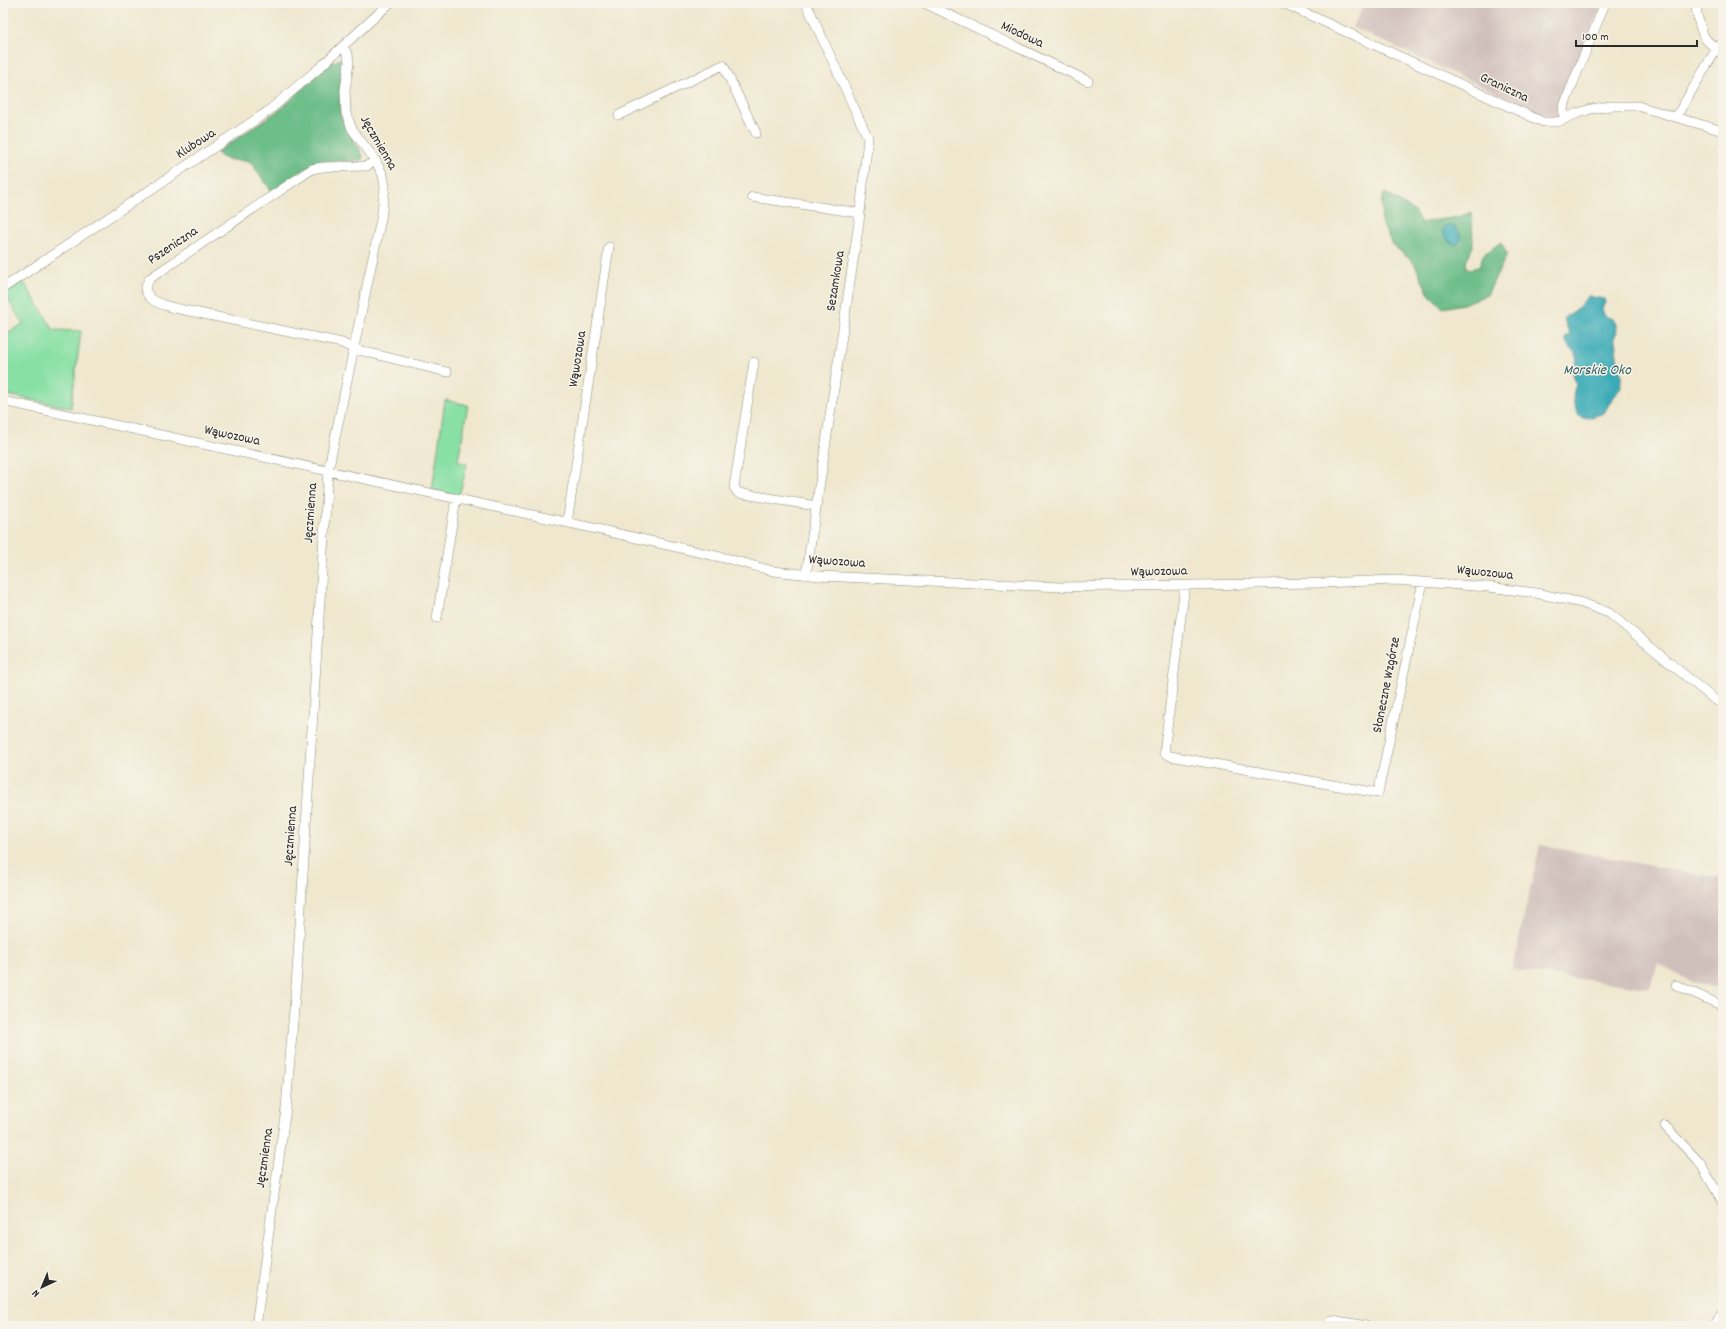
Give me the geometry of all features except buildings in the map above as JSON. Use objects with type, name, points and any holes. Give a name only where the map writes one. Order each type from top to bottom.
[{"type":"street","name":"Klubowa","points":[[3,288],[267,112],[390,3]]},
{"type":"street","name":"Sezamkowa","points":[[806,3],[868,138],[860,213],[806,575]]},
{"type":"street","name":"Miodowa","points":[[924,3],[1088,81]]},
{"type":"street","name":"Graniczna","points":[[1283,3],[1543,122],[1557,122],[1578,113],[1611,106],[1638,106],[1723,131]]},
{"type":"street","points":[[1564,119],[1563,109],[1605,3]]},
{"type":"street","points":[[1676,117],[1720,48],[1710,44],[1704,37],[1695,3]]},
{"type":"street","name":"Jęczmienna","points":[[256,1326],[286,1100],[297,972],[328,471],[384,202],[385,187],[383,175],[375,160],[352,129],[346,113],[345,90],[349,63],[348,54],[342,47]]},
{"type":"street","points":[[619,115],[723,65],[756,133]]},
{"type":"street","name":"Pszeniczna","points":[[354,349],[342,343],[170,307],[154,302],[147,296],[145,289],[149,279],[312,169],[323,167],[366,166],[375,160]]},
{"type":"street","points":[[752,197],[860,213]]},
{"type":"street","name":"Wąwozowa","points":[[567,523],[609,247]]},
{"type":"street","points":[[354,349],[447,372]]},
{"type":"street","points":[[754,362],[734,487],[735,490],[738,493],[816,506]]},
{"type":"street","name":"Wąwozowa","points":[[3,401],[456,498],[729,559],[773,571],[806,575],[1061,587],[1321,583],[1395,580],[1536,593],[1582,603],[1609,613],[1715,700],[1723,703]]},
{"type":"street","points":[[437,618],[456,498]]},
{"type":"street","name":"Słoneczne Wzgórze","points":[[1186,585],[1164,753],[1170,756],[1378,793],[1422,582]]},
{"type":"street","points":[[1676,985],[1723,1006]]},
{"type":"street","points":[[1665,1126],[1700,1164],[1723,1202]]},
{"type":"street","points":[[1713,1326],[1723,1311]]},
{"type":"street","points":[[1332,1320],[1366,1326]]},
{"type":"shaded area","points":[[1365,3],[1602,3],[1556,117],[1551,118],[1352,27]]},
{"type":"shaded area","points":[[1540,845],[1723,879],[1723,989],[1697,984],[1658,964],[1649,988],[1512,970]]},
{"type":"green space","points":[[339,59],[342,60],[343,63],[340,89],[340,115],[363,156],[362,159],[353,161],[319,162],[305,169],[273,193],[250,161],[227,159],[217,152],[282,108],[332,61],[333,63]]},
{"type":"green space","points":[[1385,193],[1414,211],[1421,223],[1454,218],[1472,212],[1473,246],[1466,262],[1467,269],[1479,267],[1483,255],[1501,242],[1507,254],[1487,295],[1463,304],[1443,308],[1429,294],[1414,263],[1394,246],[1381,223],[1382,198]]},
{"type":"green space","points":[[23,281],[54,330],[81,331],[71,408],[3,394],[3,335],[23,324],[4,293]]},
{"type":"green space","points":[[445,400],[468,405],[458,461],[467,464],[459,496],[432,490]]},
{"type":"water","points":[[1446,225],[1454,226],[1460,233],[1461,240],[1457,245],[1449,242],[1444,235],[1442,229]]},
{"type":"water","name":"Morskie Oko","points":[[1588,296],[1604,299],[1605,303],[1602,308],[1604,316],[1613,319],[1616,324],[1617,331],[1614,338],[1617,345],[1617,355],[1621,372],[1621,388],[1613,397],[1604,413],[1588,418],[1581,418],[1576,410],[1573,397],[1576,385],[1572,370],[1577,358],[1576,353],[1570,348],[1565,337],[1570,334],[1565,319],[1580,306]]}]
